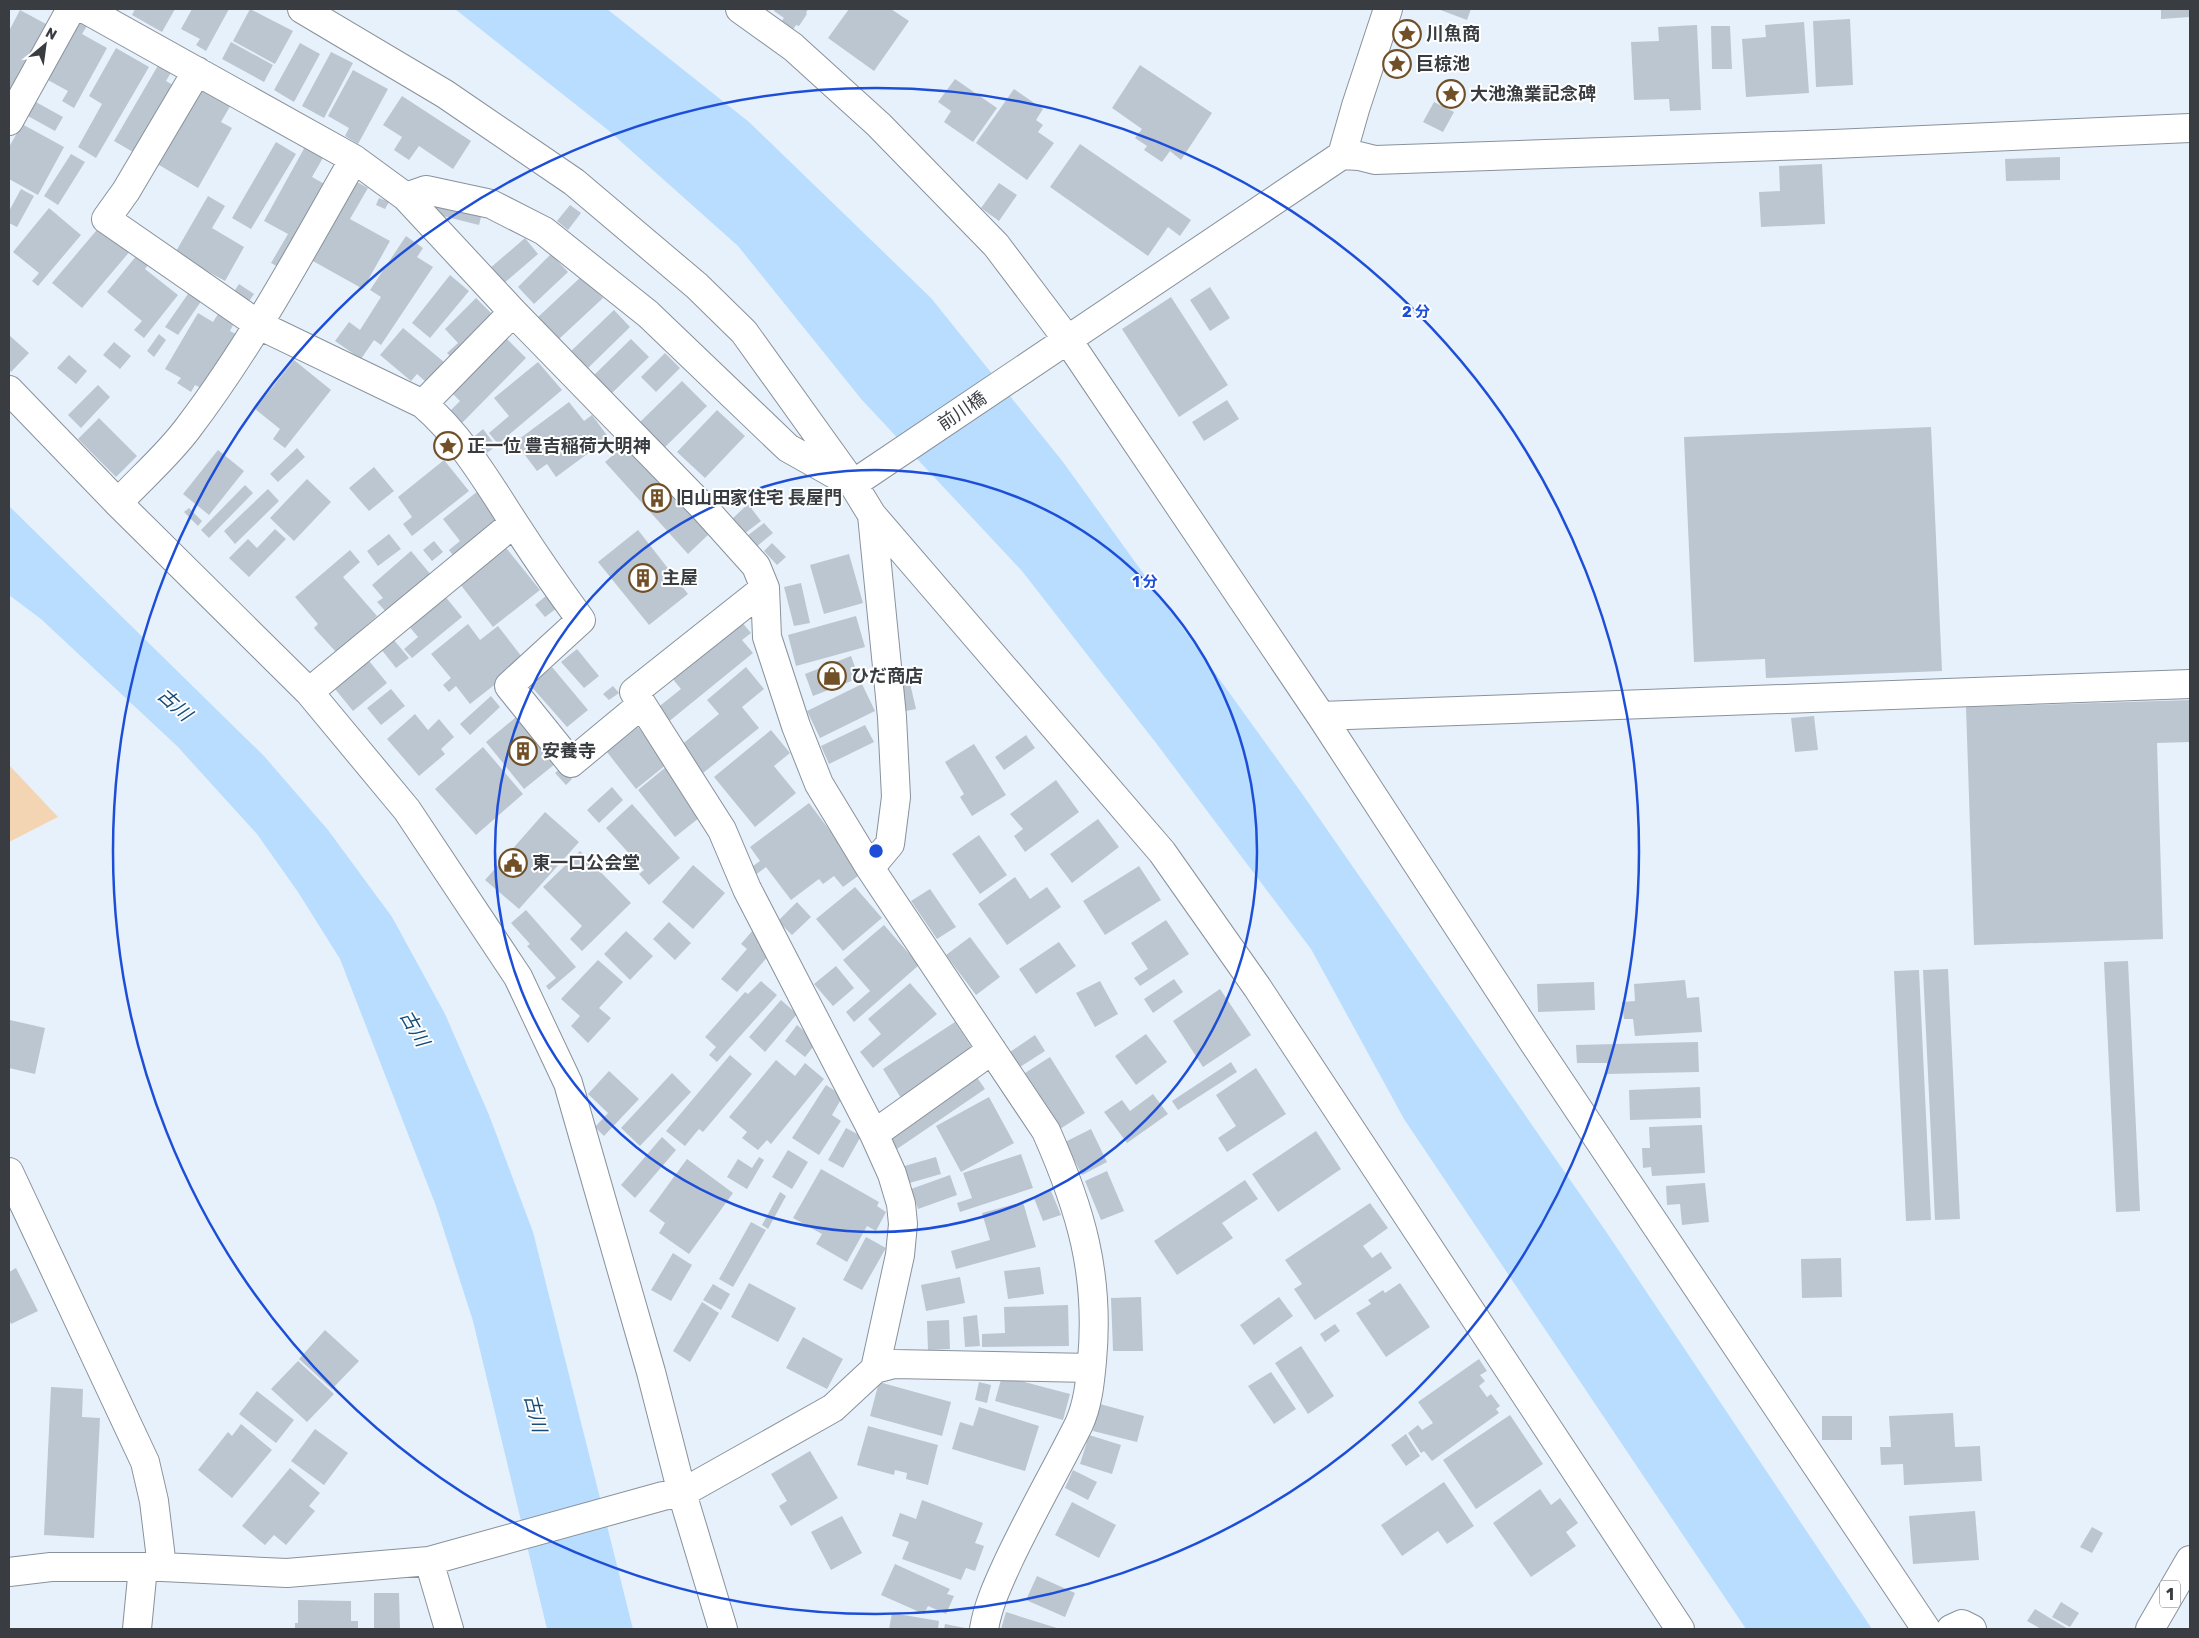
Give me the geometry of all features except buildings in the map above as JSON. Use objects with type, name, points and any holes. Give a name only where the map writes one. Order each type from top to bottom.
[{"type":"main road","points":[[9,121],[71,9]]},
{"type":"main road","points":[[85,9],[354,159],[406,197],[513,312],[703,507],[756,566],[765,588],[767,637],[796,726],[819,784],[870,868],[1046,1131],[1063,1169],[1088,1249],[1093,1285],[1095,1329],[1089,1393],[1080,1421],[1022,1532],[988,1607],[984,1629]]},
{"type":"main road","points":[[302,9],[445,94],[574,182],[697,286],[744,332],[863,477],[872,516],[892,717],[896,797],[890,844],[870,868]]},
{"type":"main road","points":[[740,9],[793,47],[879,125],[996,245],[1059,345],[1322,716],[1534,1043],[1926,1629]]},
{"type":"main road","points":[[1388,9],[1342,155],[1376,160],[1834,144],[2190,128]]},
{"type":"main road","points":[[197,71],[126,191],[106,219],[259,325],[423,404],[477,464],[544,569],[581,620],[509,686],[571,763],[637,699],[765,588]]},
{"type":"main road","name":"前川橋","points":[[863,477],[1342,155]]},
{"type":"main road","points":[[118,503],[188,429],[259,325],[354,159]]},
{"type":"main road","points":[[406,197],[426,190],[491,204],[544,231],[648,314],[788,448],[863,477]]},
{"type":"main road","points":[[423,404],[513,312]]},
{"type":"main road","points":[[9,390],[118,503],[309,692],[407,810],[518,977],[568,1083],[651,1372],[672,1495],[723,1629]]},
{"type":"main road","points":[[872,516],[1162,852],[1257,986],[1680,1629]]},
{"type":"main road","points":[[309,692],[514,523]]},
{"type":"main road","points":[[1322,716],[2190,684]]},
{"type":"main road","points":[[637,699],[668,744],[722,830],[747,889],[874,1134],[894,1182],[901,1204],[903,1224],[900,1255],[875,1369]]},
{"type":"main road","points":[[874,1134],[992,1050]]},
{"type":"main road","points":[[9,1172],[145,1462],[154,1501],[152,1567],[137,1629]]},
{"type":"main road","points":[[9,1572],[51,1567],[152,1567],[287,1572],[438,1558],[672,1495],[833,1408],[875,1369],[894,1364],[1091,1368]]},
{"type":"main road","points":[[438,1558],[449,1629]]},
{"type":"main road","name":"1","points":[[2150,1629],[2190,1560]]},
{"type":"main road","points":[[1951,1629],[1962,1624],[1972,1629]]},
{"type":"shaded area","points":[[9,765],[58,817],[9,842]]},
{"type":"water","points":[[455,9],[607,9],[749,122],[931,298],[1063,462],[1303,795],[1607,1233],[1872,1629],[1746,1629],[1404,1119],[1311,949],[1156,743],[1022,571],[862,400],[738,246],[608,130]]},
{"type":"water","name":"古川","points":[[9,506],[264,756],[328,830],[392,917],[445,1014],[489,1115],[533,1232],[633,1629],[547,1629],[473,1321],[436,1206],[340,959],[298,892],[257,834],[177,746],[41,619],[9,595]]},
{"type":"place","name":"川魚商","points":[[1407,34]]},
{"type":"place","name":"巨椋池","points":[[1397,64]]},
{"type":"place","name":"大池漁業記念碑","points":[[1451,94]]},
{"type":"place","name":"正一位 豊吉稲荷大明神","points":[[448,446]]},
{"type":"place","name":"旧山田家住宅 長屋門","points":[[657,498]]},
{"type":"place","name":"主屋","points":[[643,578]]},
{"type":"place","name":"ひだ商店","points":[[832,676]]},
{"type":"place","name":"安養寺","points":[[523,751]]},
{"type":"place","name":"東一口公会堂","points":[[513,863]]}]
